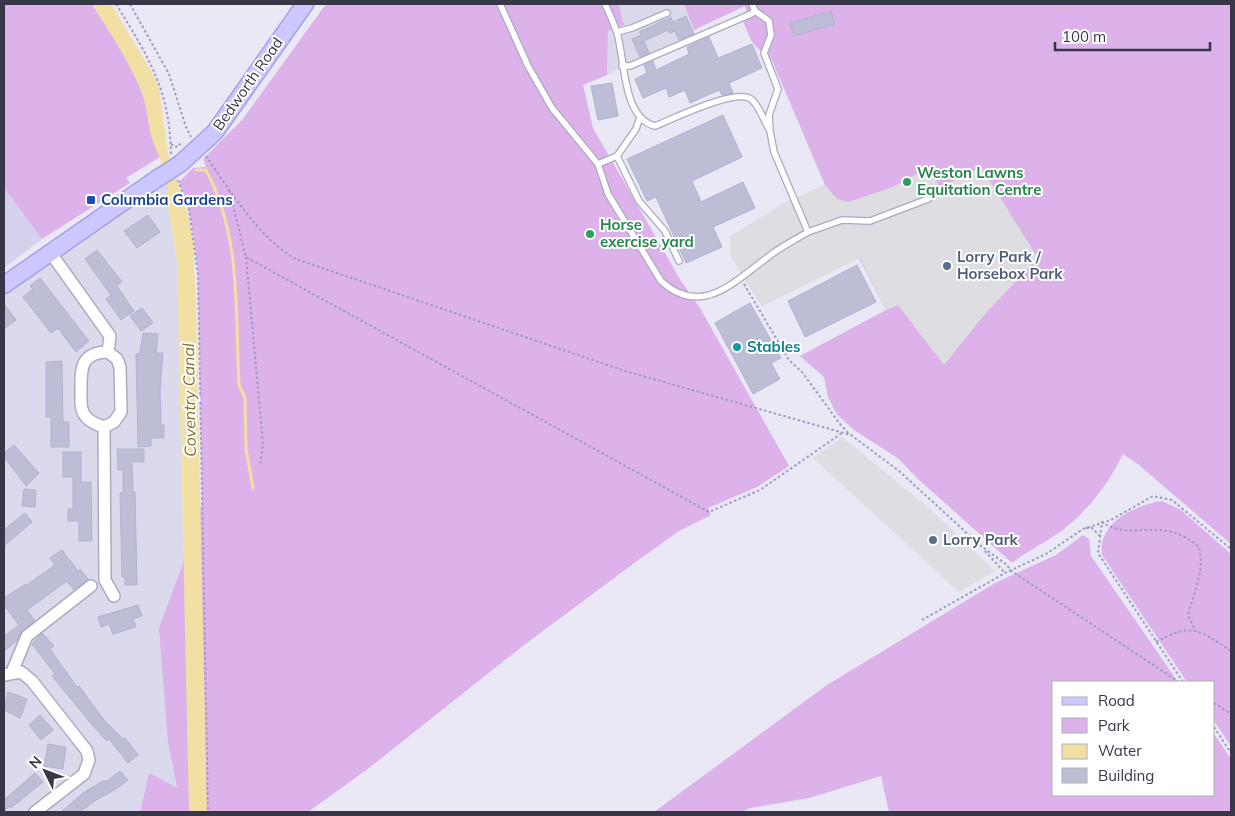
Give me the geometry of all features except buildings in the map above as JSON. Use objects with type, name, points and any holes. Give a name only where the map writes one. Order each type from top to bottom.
[{"type":"main road","name":"Bedworth Road","points":[[4,285],[155,180],[179,167],[196,144],[224,120],[305,4]]},
{"type":"street","points":[[50,252],[110,336],[108,352]]},
{"type":"street","points":[[108,352],[117,359],[120,367],[121,412],[114,422],[104,427],[87,418],[81,407],[80,368],[87,358],[94,354],[108,352]]},
{"type":"street","points":[[104,427],[105,580],[114,596]]},
{"type":"street","points":[[8,674],[26,636],[91,586]]},
{"type":"street","points":[[8,674],[21,672],[32,681],[87,751],[89,760],[84,774],[35,812]]},
{"type":"lane","points":[[500,4],[528,66],[552,108],[598,164],[608,194],[634,240],[661,281],[673,292],[685,297],[700,298],[724,290],[770,255],[808,232],[842,220],[870,221],[928,199]]},
{"type":"lane","points":[[605,4],[617,32],[622,66],[640,117],[646,124],[655,126],[729,97],[744,96],[752,99],[770,131]]},
{"type":"lane","points":[[752,4],[754,11],[765,17],[771,29],[764,53],[778,94],[769,115],[774,152],[808,232]]},
{"type":"lane","points":[[622,66],[630,66],[751,14],[754,11]]},
{"type":"lane","points":[[617,32],[632,28],[667,13]]},
{"type":"lane","points":[[598,164],[617,156],[636,129],[640,117]]},
{"type":"lane","points":[[617,156],[639,201],[665,231],[679,261]]},
{"type":"path","points":[[116,4],[142,47],[160,83],[166,102],[188,209],[198,275],[208,812]]},
{"type":"path","points":[[130,4],[169,74],[186,127],[196,144],[273,244],[296,258],[625,371],[850,435]]},
{"type":"path","points":[[229,189],[246,257],[263,444],[260,466]]},
{"type":"path","points":[[246,257],[708,512],[760,490],[842,433]]},
{"type":"path","points":[[740,278],[788,360],[802,372],[840,424],[850,435],[921,490],[981,546],[1005,573]]},
{"type":"path","points":[[922,620],[1010,570],[1046,554],[1083,529],[1102,522],[1153,496],[1172,500],[1231,549]]},
{"type":"path","points":[[1102,522],[1098,553],[1180,681]]},
{"type":"path","points":[[1102,522],[1119,531],[1158,528],[1177,533],[1199,547],[1202,558],[1201,571],[1188,615],[1196,632]]},
{"type":"path","points":[[1083,529],[1092,528],[1100,536]]},
{"type":"path","points":[[981,546],[1007,565],[1010,570],[1179,681]]},
{"type":"path","points":[[1156,642],[1178,631],[1189,629],[1206,635],[1231,652]]},
{"type":"path","points":[[1215,704],[1231,714]]},
{"type":"path","points":[[1215,729],[1231,753]]},
{"type":"shaded area","points":[[619,4],[684,4],[695,34],[607,75],[608,31],[624,24]]},
{"type":"shaded area","name":"Lorry Park / Horsebox Park","points":[[981,167],[1038,258],[985,314],[944,365],[898,305],[886,310],[860,258],[762,306],[730,255],[730,237],[785,203],[825,185],[837,199],[848,202],[893,187],[918,173],[931,170],[940,188]]},
{"type":"shaded area","points":[[167,180],[169,186],[166,195],[177,262],[184,563],[168,742],[177,789],[149,773],[140,812],[4,812],[4,294]]},
{"type":"shaded area","points":[[4,188],[42,239],[4,268]]},
{"type":"shaded area","name":"Lorry Park","points":[[842,437],[930,509],[995,571],[959,592],[813,458]]},
{"type":"green space","points":[[4,4],[92,4],[124,55],[140,87],[160,157],[126,178],[130,183],[42,239],[4,188]]},
{"type":"green space","points":[[326,4],[619,4],[624,25],[608,31],[607,75],[583,85],[593,128],[681,281],[700,308],[789,466],[757,487],[708,508],[711,515],[679,531],[637,561],[524,645],[369,768],[308,812],[140,812],[149,773],[177,788],[168,742],[159,628],[192,539],[202,503],[198,275],[190,216],[179,182],[193,168],[206,167],[203,159],[242,120]]},
{"type":"green space","points":[[684,4],[1231,4],[1231,544],[1139,465],[1123,454],[1105,485],[1082,513],[1052,538],[1012,563],[917,478],[899,459],[854,430],[842,419],[836,413],[828,397],[824,377],[800,356],[886,310],[859,258],[762,306],[730,255],[730,237],[785,203],[825,185],[771,58],[754,44],[749,36],[741,17],[747,14],[745,6],[694,30]]},
{"type":"green space","points":[[1162,501],[1181,510],[1231,554],[1231,746],[1215,722],[1215,681],[1186,681],[1102,555],[1102,544],[1105,534],[1112,525],[1130,511]]},
{"type":"green space","points":[[1083,535],[1089,539],[1091,556],[1177,681],[1052,681],[1052,796],[1215,796],[1215,735],[1231,759],[1231,812],[889,812],[881,776],[809,798],[750,808],[742,812],[654,812],[827,685],[995,583],[1056,555]]},
{"type":"water","name":"Coventry Canal","points":[[92,4],[111,4],[150,69],[159,88],[168,154],[187,210],[193,239],[207,812],[189,812],[177,262],[166,195],[167,182],[152,137],[145,102],[140,88],[124,55]]},
{"type":"waterway","points":[[196,170],[206,170],[218,195],[231,248],[236,303],[239,385],[245,398],[246,449],[253,488]]},
{"type":"place","name":"Weston Lawns Equitation Centre","points":[[907,182]]},
{"type":"place","name":"Columbia Gardens","points":[[91,200]]},
{"type":"place","name":"Horse exercise yard","points":[[590,234]]},
{"type":"place","name":"Lorry Park / Horsebox Park","points":[[947,266]]},
{"type":"place","name":"Stables","points":[[737,347]]},
{"type":"place","name":"Lorry Park","points":[[933,540]]}]
